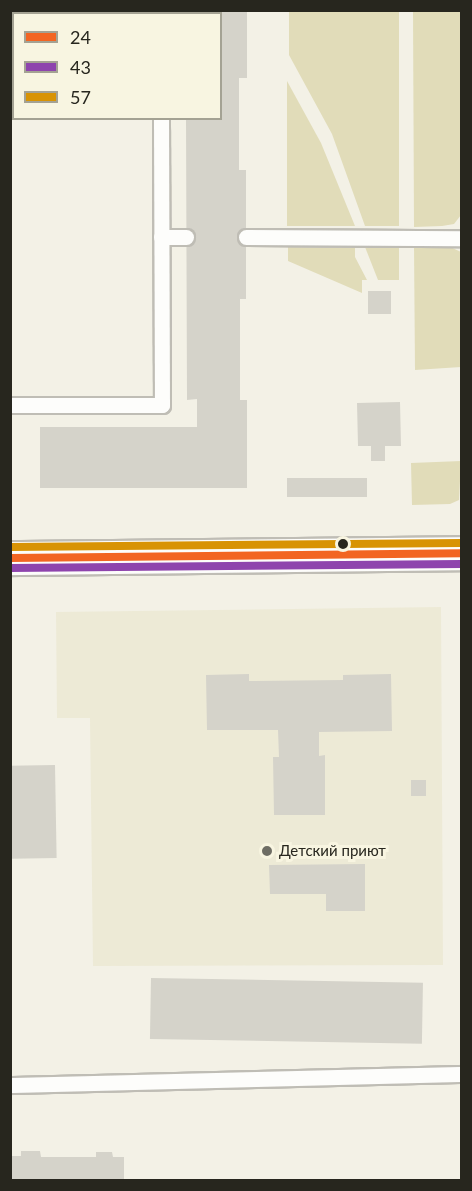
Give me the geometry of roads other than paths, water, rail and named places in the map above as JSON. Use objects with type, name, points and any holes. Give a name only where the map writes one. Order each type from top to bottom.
[{"type":"main road","points":[[10,558],[462,553]]},
{"type":"lane","points":[[10,405],[162,405],[161,120]]},
{"type":"lane","points":[[161,237],[186,237]]},
{"type":"lane","points":[[246,237],[462,238]]},
{"type":"lane","points":[[10,1085],[462,1074]]},
{"type":"place","name":"Детский приют","points":[[267,851]]}]
